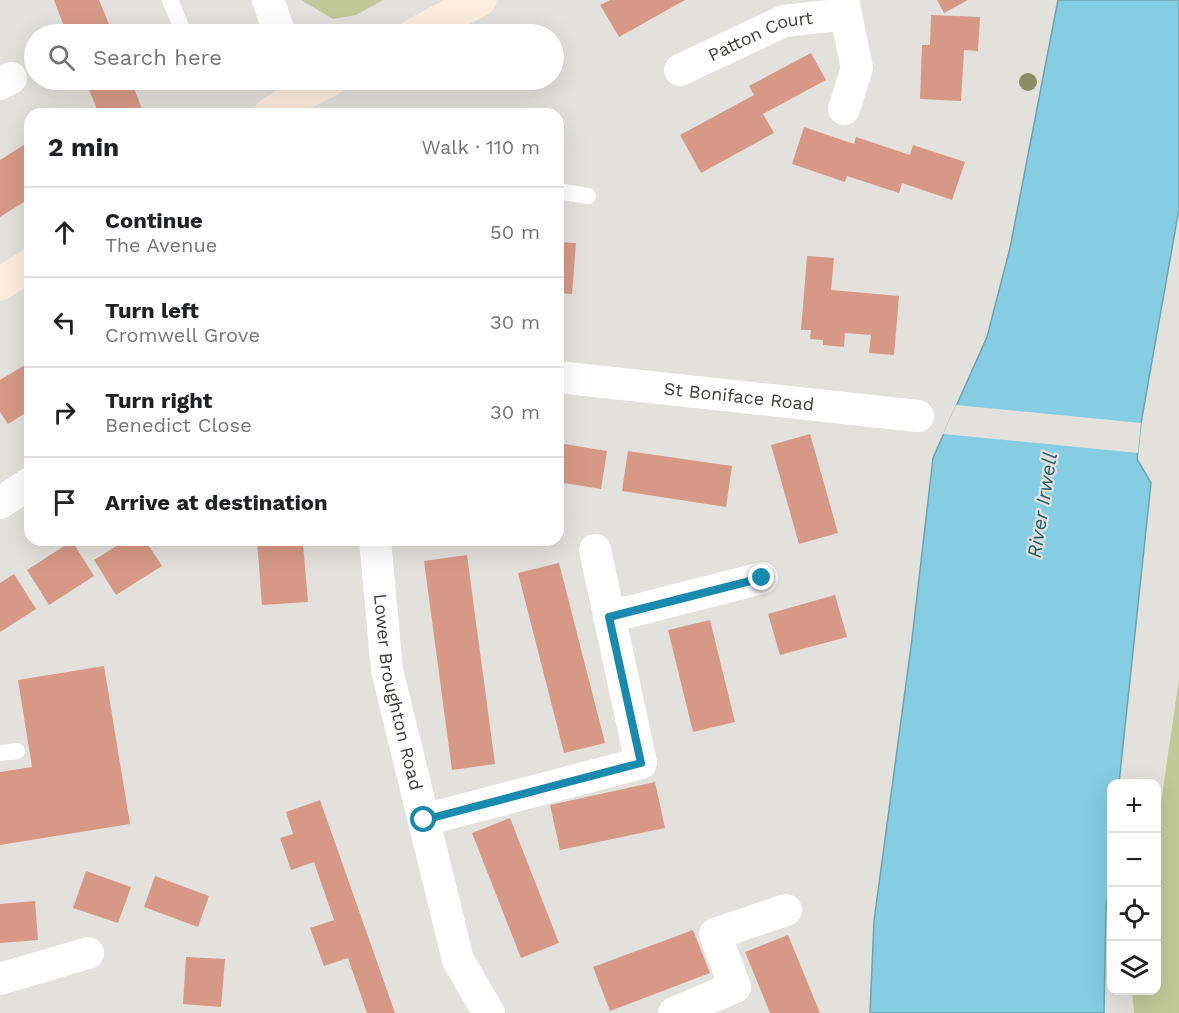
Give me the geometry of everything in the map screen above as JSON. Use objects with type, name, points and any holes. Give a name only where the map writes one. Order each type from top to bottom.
[{"type":"main road","points":[[434,24],[480,0]]},
{"type":"main road","points":[[280,108],[300,96]]},
{"type":"main road","points":[[0,284],[24,269]]},
{"type":"street","points":[[268,0],[276,24]]},
{"type":"street","name":"Patton Court","points":[[680,70],[784,21],[844,7],[857,68],[844,109]]},
{"type":"street","name":"St Boniface Road","points":[[564,378],[918,416]]},
{"type":"street","points":[[0,503],[24,487]]},
{"type":"street","name":"Lower Broughton Road","points":[[376,546],[387,670],[458,960],[489,1013]]},
{"type":"street","points":[[424,820],[641,763],[595,550]]},
{"type":"street","points":[[609,617],[762,578]]},
{"type":"street","points":[[674,1013],[735,987],[715,934],[786,910]]},
{"type":"street","points":[[0,979],[88,953]]},
{"type":"lane","points":[[170,0],[180,24]]},
{"type":"lane","points":[[564,192],[588,196]]},
{"type":"green space","points":[[301,0],[383,0],[356,15],[333,19]]},
{"type":"green space","points":[[1179,679],[1179,1013],[1134,1013],[1132,995],[1161,995],[1161,803]]},
{"type":"water","name":"River Irwell","points":[[1058,0],[1179,0],[1179,209],[1141,423],[1137,459],[1151,483],[1119,779],[1107,779],[1104,1013],[870,1013],[874,921],[912,639],[933,458],[987,337],[1010,248]]},
{"type":"pier","points":[[956,405],[1141,423],[1138,453],[943,434]]},
{"type":"building","points":[[54,0],[99,0],[109,24],[63,24]]},
{"type":"building","points":[[610,0],[685,0],[619,37],[600,5]]},
{"type":"building","points":[[937,0],[968,0],[944,13]]},
{"type":"building","points":[[931,15],[980,17],[978,51],[964,50],[961,101],[920,99],[922,45],[930,45]]},
{"type":"building","points":[[811,53],[826,80],[763,114],[774,133],[701,173],[680,135],[754,95],[749,86]]},
{"type":"building","points":[[89,90],[135,90],[142,108],[97,108]]},
{"type":"building","points":[[804,127],[854,144],[856,137],[910,155],[913,145],[965,162],[952,200],[902,183],[899,193],[847,176],[845,182],[792,164]]},
{"type":"building","points":[[24,145],[24,202],[0,217],[0,160]]},
{"type":"building","points":[[564,242],[576,243],[572,294],[564,293]]},
{"type":"building","points":[[807,256],[834,258],[831,290],[899,296],[894,355],[869,353],[871,335],[845,333],[844,347],[823,345],[823,340],[810,339],[811,330],[801,330]]},
{"type":"building","points":[[24,366],[24,414],[8,424],[0,412],[0,380]]},
{"type":"building","points":[[810,434],[838,533],[799,544],[771,445]]},
{"type":"building","points":[[564,444],[607,451],[601,489],[564,483]]},
{"type":"building","points":[[628,451],[732,466],[726,507],[622,491]]},
{"type":"building","points":[[64,546],[75,546],[94,576],[49,605],[27,570]]},
{"type":"building","points":[[116,546],[149,546],[162,566],[116,595],[94,560]]},
{"type":"building","points":[[257,546],[303,546],[308,602],[262,605]]},
{"type":"building","points":[[467,555],[495,764],[452,770],[424,561]]},
{"type":"building","points":[[559,563],[605,743],[564,753],[518,573]]},
{"type":"building","points":[[14,574],[36,609],[0,632],[0,583]]},
{"type":"building","points":[[835,595],[847,637],[780,655],[768,614]]},
{"type":"building","points":[[710,620],[735,722],[693,732],[668,630]]},
{"type":"building","points":[[104,666],[130,824],[0,845],[0,772],[32,767],[18,680]]},
{"type":"building","points":[[655,782],[665,828],[560,850],[550,805]]},
{"type":"building","points":[[320,800],[395,1013],[367,1013],[348,958],[324,966],[310,928],[334,920],[314,862],[291,870],[280,838],[293,834],[286,812]]},
{"type":"building","points":[[510,818],[559,943],[521,958],[472,833]]},
{"type":"building","points":[[86,871],[131,887],[118,923],[73,908]]},
{"type":"building","points":[[155,876],[209,896],[198,927],[144,907]]},
{"type":"building","points":[[35,901],[38,940],[0,943],[0,904]]},
{"type":"building","points":[[693,930],[710,973],[610,1011],[593,967]]},
{"type":"building","points":[[788,935],[820,1013],[770,1013],[745,952]]},
{"type":"building","points":[[186,957],[225,959],[221,1007],[183,1004]]},
{"type":"route","points":[[424,820],[641,763],[609,617],[762,578]]}]
